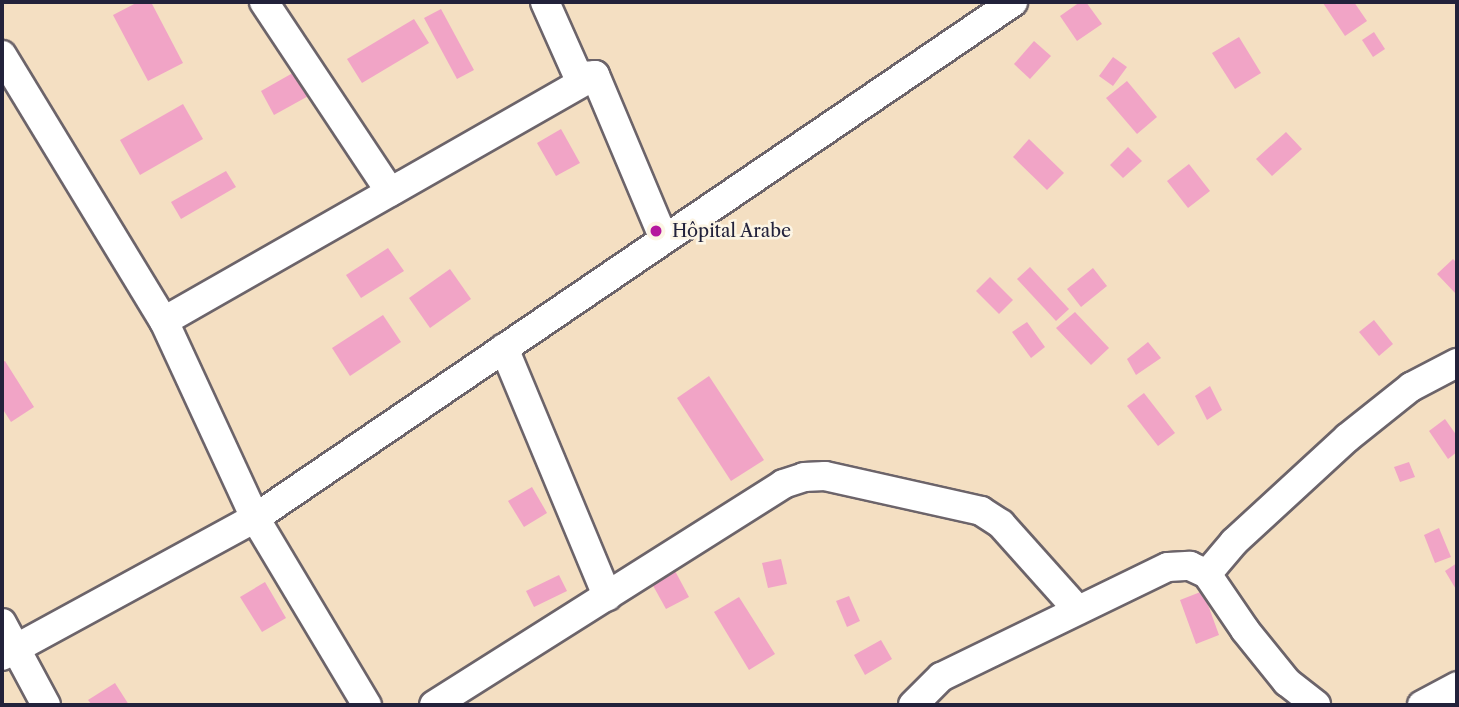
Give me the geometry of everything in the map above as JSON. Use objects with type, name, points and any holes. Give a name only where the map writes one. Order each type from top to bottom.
[{"type":"street","points":[[264,2],[390,192]]},
{"type":"street","points":[[545,2],[578,76],[595,75]]},
{"type":"street","points":[[46,705],[6,642],[255,518],[1013,2]]},
{"type":"street","points":[[2,55],[164,321],[255,518],[367,705]]},
{"type":"street","points":[[164,321],[595,75]]},
{"type":"street","points":[[595,75],[664,239]]},
{"type":"street","points":[[504,348],[607,596]]},
{"type":"street","points":[[1207,574],[1234,542],[1290,488],[1320,467],[1347,438],[1411,387],[1457,363]]},
{"type":"street","points":[[434,705],[783,484],[804,477],[825,476],[981,511],[1001,524],[1078,610]]},
{"type":"street","points":[[913,705],[941,677],[1168,567],[1189,566],[1207,574],[1245,630],[1287,682],[1316,705]]},
{"type":"street","points":[[1421,705],[1457,686]]},
{"type":"building","points":[[138,2],[151,2],[183,63],[148,81],[113,15]]},
{"type":"building","points":[[1080,2],[1086,2],[1102,24],[1077,41],[1060,16]]},
{"type":"building","points":[[1354,2],[1367,21],[1345,36],[1323,3]]},
{"type":"building","points":[[441,9],[474,70],[457,79],[424,18]]},
{"type":"building","points":[[414,19],[429,43],[362,83],[347,59]]},
{"type":"building","points":[[1374,32],[1385,49],[1373,57],[1362,40]]},
{"type":"building","points":[[1239,37],[1261,73],[1235,89],[1212,53]]},
{"type":"building","points":[[1034,41],[1051,56],[1030,79],[1014,64]]},
{"type":"building","points":[[1113,57],[1127,67],[1113,86],[1099,76]]},
{"type":"building","points":[[298,70],[312,94],[274,115],[261,91]]},
{"type":"building","points":[[1127,81],[1157,117],[1137,134],[1106,98]]},
{"type":"building","points":[[183,104],[203,139],[140,175],[120,140]]},
{"type":"building","points":[[561,129],[580,163],[556,176],[537,143]]},
{"type":"building","points":[[1286,132],[1302,149],[1272,176],[1256,159]]},
{"type":"building","points":[[1029,139],[1064,173],[1047,190],[1013,157]]},
{"type":"building","points":[[1128,147],[1142,161],[1123,178],[1110,165]]},
{"type":"building","points":[[1189,164],[1210,191],[1188,208],[1167,181]]},
{"type":"building","points":[[226,171],[236,187],[181,219],[171,202]]},
{"type":"building","points":[[388,248],[404,271],[361,298],[346,275]]},
{"type":"building","points":[[1453,259],[1457,263],[1457,295],[1437,274]]},
{"type":"building","points":[[1030,267],[1069,309],[1056,321],[1017,279]]},
{"type":"building","points":[[1093,268],[1107,286],[1081,307],[1067,289]]},
{"type":"building","points":[[450,269],[471,299],[430,328],[409,298]]},
{"type":"building","points":[[990,277],[1013,300],[999,314],[976,291]]},
{"type":"building","points":[[1075,312],[1109,348],[1091,365],[1056,328]]},
{"type":"building","points":[[383,315],[401,342],[350,376],[332,348]]},
{"type":"building","points":[[1374,320],[1393,344],[1379,356],[1359,332]]},
{"type":"building","points":[[1027,322],[1045,347],[1031,358],[1012,332]]},
{"type":"building","points":[[1148,342],[1161,358],[1136,375],[1127,359]]},
{"type":"building","points":[[5,361],[34,407],[11,422],[2,408],[2,362]]},
{"type":"building","points":[[709,376],[764,460],[731,481],[677,398]]},
{"type":"building","points":[[1210,386],[1222,410],[1207,420],[1195,396]]},
{"type":"building","points":[[1144,393],[1175,433],[1158,446],[1127,406]]},
{"type":"building","points":[[1445,419],[1457,436],[1457,452],[1448,459],[1429,431]]},
{"type":"building","points":[[1409,462],[1415,477],[1400,482],[1394,467]]},
{"type":"building","points":[[532,487],[547,513],[524,527],[508,501]]},
{"type":"building","points":[[1439,528],[1451,557],[1435,563],[1424,535]]},
{"type":"building","points":[[781,559],[787,584],[768,588],[762,563]]},
{"type":"building","points":[[1457,563],[1457,591],[1445,571]]},
{"type":"building","points":[[674,569],[689,597],[666,609],[651,582]]},
{"type":"building","points":[[559,575],[567,591],[534,607],[526,591]]},
{"type":"building","points":[[265,582],[286,618],[262,632],[240,597]]},
{"type":"building","points":[[1203,591],[1219,635],[1196,644],[1180,600]]},
{"type":"building","points":[[849,596],[860,621],[847,627],[836,601]]},
{"type":"building","points":[[739,597],[775,654],[749,670],[714,612]]},
{"type":"building","points":[[881,640],[892,659],[865,675],[854,655]]},
{"type":"building","points":[[115,683],[129,705],[92,705],[88,700]]},
{"type":"place","name":"Hôpital Arabe","points":[[656,231]]}]
